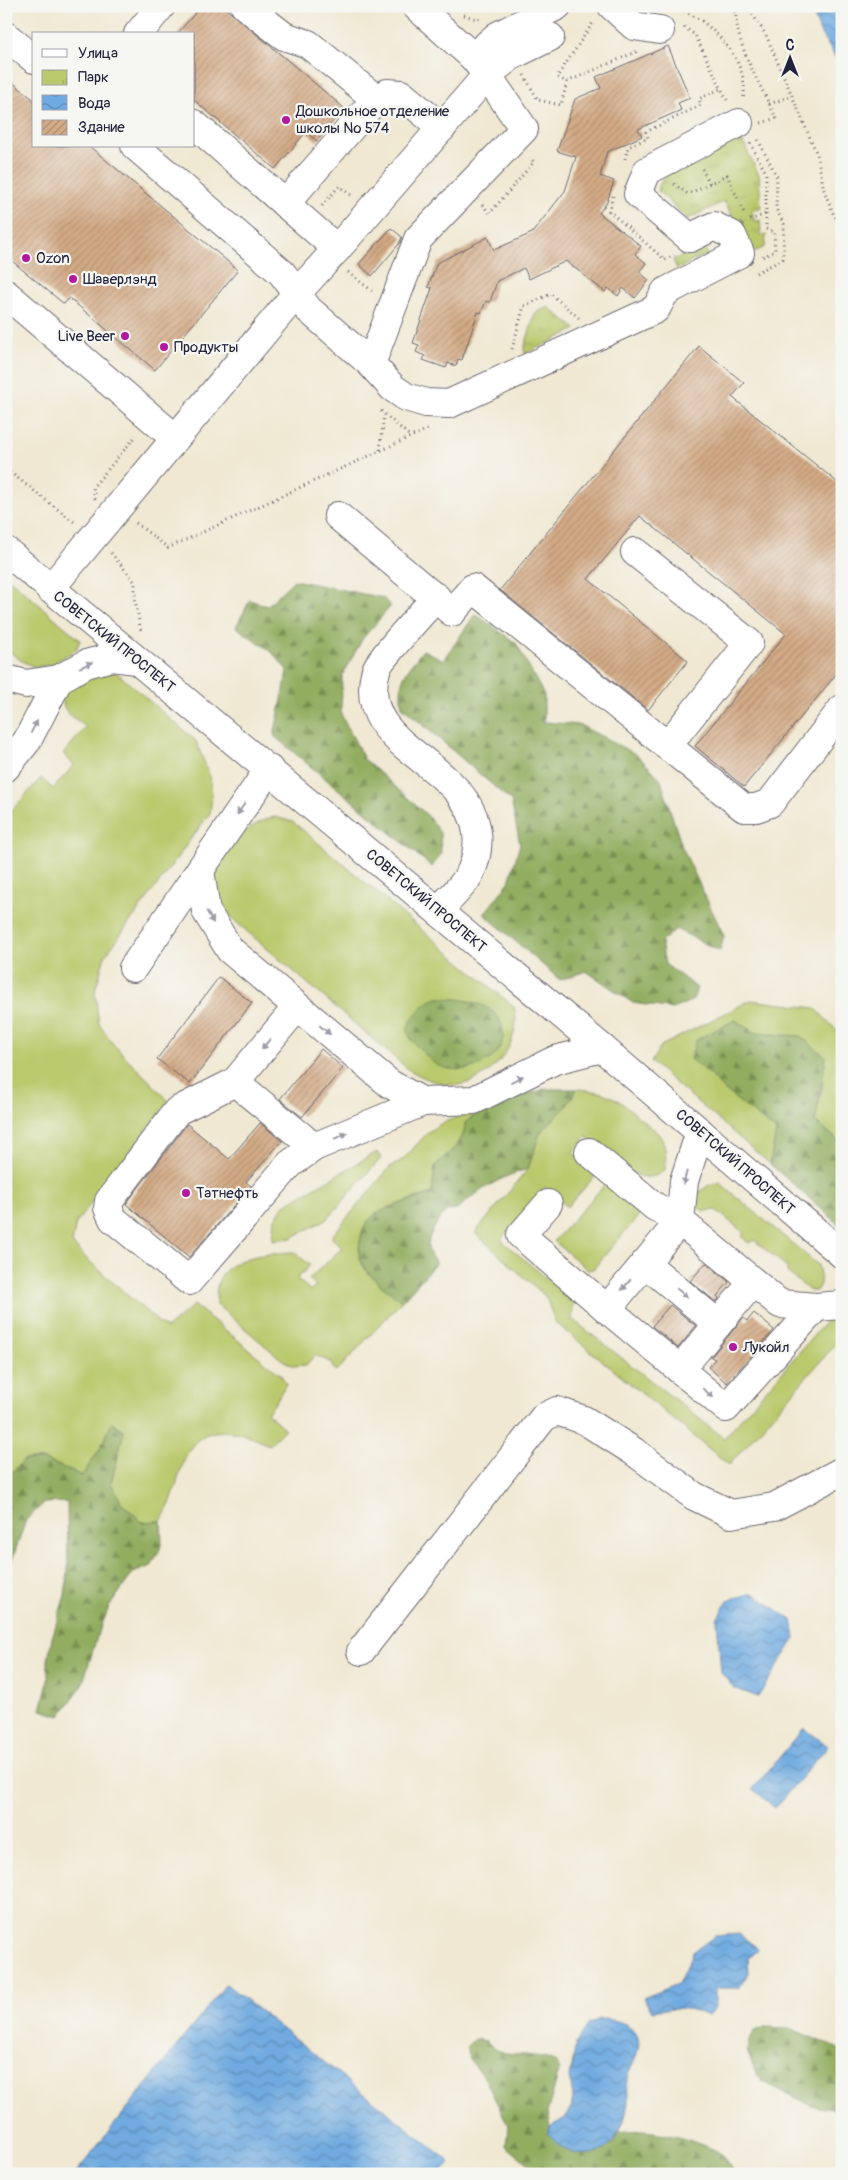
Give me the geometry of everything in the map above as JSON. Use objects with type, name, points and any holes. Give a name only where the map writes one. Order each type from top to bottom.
[{"type":"main road","points":[[140,32],[161,6]]},
{"type":"main road","points":[[245,6],[284,36],[308,44],[376,100]]},
{"type":"main road","points":[[371,364],[418,239],[524,129],[480,66],[416,6]]},
{"type":"main road","points":[[50,588],[296,294],[340,258],[442,128],[496,36],[557,6]]},
{"type":"main road","points":[[605,11],[634,26],[667,36]]},
{"type":"main road","points":[[6,36],[32,57]]},
{"type":"main road","points":[[480,66],[511,56],[550,37]]},
{"type":"main road","points":[[285,204],[376,100],[387,93],[401,94],[442,128]]},
{"type":"main road","points":[[137,148],[282,273],[308,309],[371,364],[393,388],[406,397],[426,403],[449,404],[656,309],[665,292],[740,253],[732,236],[714,226],[690,238],[638,194],[647,170],[749,122]]},
{"type":"main road","points":[[195,125],[285,204],[340,258]]},
{"type":"main road","points":[[6,294],[175,438]]},
{"type":"main road","points":[[338,516],[452,612],[473,588],[744,808],[756,808],[770,804],[842,709]]},
{"type":"main road","name":"СОВЕТСКИЙ ПРОСПЕКТ","points":[[6,551],[50,588],[140,649],[268,769],[602,1048],[842,1254]]},
{"type":"main road","points":[[635,552],[749,643],[667,746]]},
{"type":"main road","points":[[436,597],[376,668],[372,689],[376,712],[385,728],[459,791],[475,820],[478,848],[467,879],[438,911]]},
{"type":"main road","points":[[6,679],[26,684],[59,679],[86,664],[140,649]]},
{"type":"main road","points":[[6,767],[27,741],[59,679]]},
{"type":"main road","points":[[132,968],[268,769]]},
{"type":"main road","points":[[200,870],[206,911],[230,950],[390,1084],[423,1102]]},
{"type":"main road","points":[[297,1006],[235,1082],[178,1111],[109,1201],[108,1208],[113,1219],[189,1281],[290,1164],[314,1147],[423,1102],[474,1100],[555,1060],[602,1048]]},
{"type":"main road","points":[[235,1082],[314,1147]]},
{"type":"main road","points":[[607,1309],[680,1221],[684,1181],[700,1132]]},
{"type":"main road","points":[[589,1152],[654,1206],[680,1221],[780,1304],[829,1306]]},
{"type":"main road","points":[[548,1204],[521,1236],[726,1408],[829,1306]]},
{"type":"main road","points":[[645,1263],[718,1324]]},
{"type":"main road","points":[[680,1370],[753,1282]]},
{"type":"main road","points":[[361,1651],[544,1417],[557,1411],[584,1420],[633,1451],[694,1496],[730,1514],[774,1507],[842,1470]]},
{"type":"path","points":[[682,6],[684,11],[702,21],[721,39],[738,63],[745,86],[749,122],[777,177],[776,209],[784,224],[784,259],[751,275]]},
{"type":"path","points":[[726,6],[736,12]]},
{"type":"path","points":[[736,6],[735,24],[739,39],[776,118],[749,122]]},
{"type":"path","points":[[747,6],[766,35],[816,154],[824,190],[833,213],[842,228]]},
{"type":"path","points":[[567,82],[557,76],[605,11]]},
{"type":"path","points":[[520,70],[538,100],[560,105],[567,82],[667,36]]},
{"type":"path","points":[[769,104],[792,96]]},
{"type":"path","points":[[648,138],[674,184],[688,194],[727,175],[748,221]]},
{"type":"path","points":[[479,203],[490,212],[534,162],[528,157]]},
{"type":"path","points":[[609,211],[615,208]]},
{"type":"path","points":[[340,258],[372,292],[395,301]]},
{"type":"path","points":[[510,355],[524,306],[551,294],[582,321]]},
{"type":"path","points":[[134,522],[168,548],[431,427],[449,404]]},
{"type":"path","points":[[380,450],[384,414]]},
{"type":"path","points":[[95,501],[93,487],[152,418]]},
{"type":"path","points":[[6,468],[76,524],[71,530]]},
{"type":"path","points":[[109,550],[135,582],[140,649]]},
{"type":"green space","points":[[740,136],[759,175],[761,207],[752,211],[755,222],[760,220],[761,235],[766,235],[765,247],[752,253],[724,201],[688,219],[658,191],[664,177]]},
{"type":"green space","points":[[704,246],[708,254],[677,269],[673,260]]},
{"type":"green space","points":[[548,307],[576,329],[525,354],[524,349],[535,313]]},
{"type":"green space","points":[[6,576],[80,640],[76,650],[50,665],[34,667],[6,649]]},
{"type":"green space","points":[[294,580],[383,598],[391,606],[363,638],[342,676],[341,714],[364,759],[427,815],[440,833],[441,854],[432,867],[274,736],[287,670],[272,652],[236,627],[250,600],[267,606]]},
{"type":"green space","points":[[475,614],[516,643],[544,695],[544,722],[580,725],[637,755],[660,778],[682,847],[724,936],[720,951],[676,929],[661,942],[665,964],[697,988],[693,1000],[673,1009],[633,1003],[586,971],[560,980],[484,914],[509,882],[520,844],[511,801],[402,707],[401,697],[402,682],[412,664],[423,650],[444,660]]},
{"type":"green space","points":[[106,670],[117,673],[196,741],[210,777],[212,794],[210,813],[105,956],[95,991],[99,1024],[113,1044],[169,1101],[76,1223],[72,1243],[88,1260],[166,1329],[194,1305],[281,1375],[286,1384],[267,1413],[285,1429],[269,1445],[241,1434],[219,1431],[206,1435],[196,1442],[188,1452],[170,1504],[161,1521],[142,1522],[122,1503],[110,1483],[118,1457],[112,1422],[100,1449],[82,1476],[45,1460],[24,1460],[6,1478],[6,817],[41,778],[53,789],[74,765],[63,754],[86,727],[65,709],[64,694],[76,683]]},
{"type":"green space","points":[[275,817],[293,822],[514,1007],[516,1020],[514,1033],[502,1058],[493,1068],[470,1082],[457,1085],[438,1083],[409,1070],[224,911],[216,899],[214,890],[213,872],[218,861],[231,844],[248,829],[266,819]]},
{"type":"green space","points":[[437,998],[458,999],[480,1004],[490,1009],[497,1016],[502,1025],[503,1037],[500,1048],[493,1057],[476,1067],[456,1070],[437,1065],[428,1058],[411,1039],[408,1026],[421,1009]]},
{"type":"green space","points":[[751,1000],[815,1008],[842,1036],[842,1143],[815,1122],[823,1083],[772,1036],[755,1033],[735,1020],[710,1074],[724,1089],[777,1131],[770,1164],[651,1062],[661,1046]]},
{"type":"green space","points":[[735,1020],[755,1033],[800,1036],[826,1057],[815,1122],[842,1143],[842,1227],[770,1164],[776,1131],[723,1089],[710,1074],[690,1059],[696,1040]]},
{"type":"green space","points":[[545,1089],[577,1089],[565,1108],[540,1133],[528,1169],[490,1185],[457,1210],[446,1211],[433,1230],[428,1243],[428,1250],[437,1262],[402,1301],[389,1292],[370,1274],[361,1260],[359,1253],[360,1243],[366,1223],[371,1217],[384,1210],[432,1193],[435,1166],[459,1142],[465,1123],[486,1106]]},
{"type":"green space","points":[[577,1089],[606,1094],[620,1101],[660,1136],[665,1148],[666,1161],[665,1170],[655,1176],[644,1177],[634,1174],[614,1161],[587,1137],[573,1153],[597,1174],[567,1207],[545,1187],[501,1240],[566,1295],[573,1304],[572,1319],[724,1438],[830,1317],[842,1315],[842,1337],[729,1465],[555,1322],[546,1297],[475,1233],[528,1169],[540,1133],[565,1108]]},
{"type":"green space","points":[[486,1106],[466,1123],[463,1136],[459,1142],[435,1166],[432,1193],[409,1200],[362,1232],[359,1251],[360,1259],[364,1266],[375,1280],[402,1301],[337,1371],[332,1367],[332,1363],[315,1355],[306,1365],[293,1366],[281,1359],[217,1305],[217,1289],[221,1277],[229,1268],[239,1261],[266,1254],[294,1252],[310,1265],[297,1279],[311,1291],[316,1285],[309,1279],[342,1248],[331,1237],[390,1167],[402,1160],[437,1126]]},
{"type":"green space","points":[[377,1152],[381,1158],[327,1219],[291,1238],[273,1240],[275,1219],[283,1206]]},
{"type":"green space","points":[[610,1179],[643,1211],[593,1269],[588,1270],[554,1241]]},
{"type":"green space","points":[[720,1183],[818,1265],[820,1282],[816,1291],[810,1291],[787,1272],[787,1267],[754,1240],[749,1243],[742,1237],[744,1233],[716,1210],[704,1211],[695,1205],[699,1192],[709,1185]]},
{"type":"green space","points":[[112,1422],[124,1431],[111,1483],[122,1504],[142,1522],[161,1521],[162,1545],[151,1566],[133,1573],[109,1607],[97,1637],[82,1686],[60,1716],[41,1710],[48,1681],[48,1660],[52,1638],[65,1595],[68,1572],[67,1502],[44,1503],[26,1520],[12,1560],[6,1569],[6,1478],[24,1460],[45,1460],[82,1476],[100,1449]]},
{"type":"green space","points":[[765,2027],[789,2028],[842,2050],[842,2110],[818,2107],[763,2082],[756,2073],[747,2051],[749,2040],[755,2031]]},
{"type":"green space","points":[[474,2039],[486,2041],[495,2049],[505,2053],[544,2057],[555,2061],[559,2071],[547,2113],[550,2127],[548,2134],[613,2144],[619,2133],[642,2131],[672,2136],[717,2151],[724,2156],[732,2174],[542,2174],[506,2146],[508,2125],[483,2075],[469,2059],[466,2047]]},
{"type":"water","points":[[810,6],[842,6],[842,68],[820,32]]},
{"type":"water","points":[[753,1593],[792,1620],[795,1638],[758,1697],[734,1688],[721,1673],[717,1619],[728,1600]]},
{"type":"water","points":[[804,1728],[828,1746],[775,1808],[753,1789]]},
{"type":"water","points":[[739,1934],[759,1949],[748,1958],[749,1973],[738,1988],[715,1988],[715,2008],[708,2016],[693,2010],[680,2008],[652,2011],[643,1998],[678,1984],[693,1952],[715,1936]]},
{"type":"water","points":[[226,1984],[450,2162],[441,2174],[75,2174]]},
{"type":"water","points":[[599,2019],[622,2022],[632,2028],[639,2043],[628,2078],[627,2110],[617,2135],[606,2148],[599,2152],[578,2154],[562,2147],[548,2134],[550,2127],[565,2118],[571,2109],[573,2098],[570,2077],[576,2043],[588,2025]]},
{"type":"building","points":[[201,6],[223,6],[344,108],[317,141],[306,132],[275,169],[195,101],[195,32],[179,32]]},
{"type":"building","points":[[668,46],[690,98],[678,103],[681,110],[638,129],[642,136],[607,152],[600,176],[614,181],[607,202],[599,213],[641,246],[635,254],[646,263],[639,272],[649,280],[635,298],[623,288],[618,296],[608,288],[605,292],[566,261],[529,279],[524,268],[497,281],[490,302],[486,301],[481,313],[478,312],[462,360],[458,359],[456,366],[448,363],[446,368],[423,360],[425,356],[416,352],[419,345],[413,343],[432,288],[428,287],[437,263],[488,237],[494,250],[532,233],[565,191],[576,157],[557,151],[575,99],[601,88],[596,77]]},
{"type":"building","points":[[6,77],[32,98],[32,148],[91,148],[238,270],[155,370],[69,298],[64,304],[6,256]]},
{"type":"building","points":[[391,228],[402,237],[399,244],[372,276],[359,264]]},
{"type":"building","points":[[699,346],[744,383],[732,397],[842,486],[842,667],[744,787],[695,746],[786,634],[640,516],[588,579],[688,661],[648,710],[500,590]]},
{"type":"building","points":[[219,977],[252,1003],[190,1084],[157,1059]]},
{"type":"building","points":[[321,1049],[343,1068],[302,1117],[280,1099]]},
{"type":"building","name":"Татнефть","points":[[260,1123],[282,1141],[246,1182],[251,1186],[189,1257],[126,1204],[187,1124],[229,1159]]},
{"type":"building","points":[[706,1263],[729,1282],[717,1296],[719,1298],[716,1302],[690,1281]]},
{"type":"building","points":[[670,1305],[696,1326],[678,1348],[652,1326]]},
{"type":"building","name":"Лукойл","points":[[754,1313],[774,1330],[727,1383],[708,1367],[715,1359],[711,1357],[743,1318],[747,1321]]},
{"type":"place","name":"Дошкольное отделение школы № 574","points":[[286,120]]},
{"type":"place","name":"Ozon","points":[[26,258]]},
{"type":"place","name":"Шаверлэнд","points":[[73,279]]},
{"type":"place","name":"Live Beer","points":[[125,336]]},
{"type":"place","name":"Продукты","points":[[164,347]]},
{"type":"place","name":"Татнефть","points":[[186,1193]]},
{"type":"place","name":"Лукойл","points":[[733,1347]]}]
